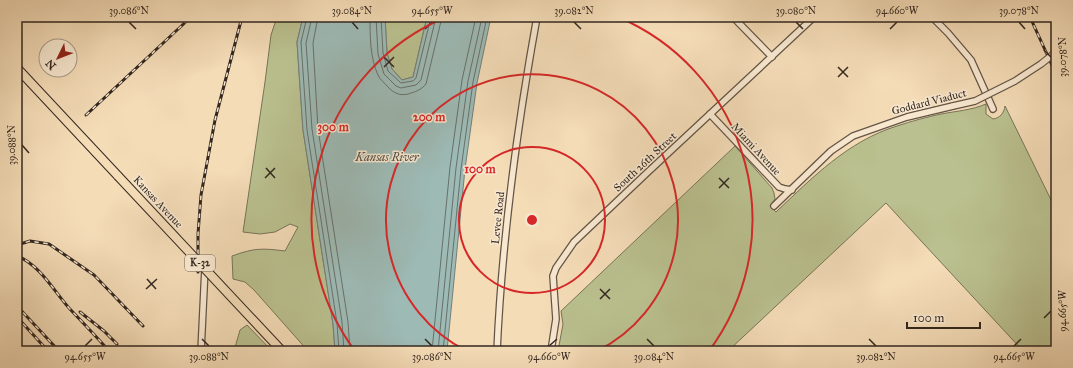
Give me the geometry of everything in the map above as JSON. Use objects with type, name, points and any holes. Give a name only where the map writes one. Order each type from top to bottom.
[{"type":"main road","name":"Kansas Avenue","points":[[17,68],[282,351]]},
{"type":"street","name":"Levee Road","points":[[497,351],[502,270],[508,214],[528,67],[537,17]]},
{"type":"street","points":[[734,17],[772,57]]},
{"type":"street","name":"South 26th Street","points":[[551,351],[556,319],[553,282],[556,268],[574,242],[814,17]]},
{"type":"street","points":[[932,17],[971,60],[993,109]]},
{"type":"street","name":"Goddard Viaduct","points":[[774,206],[832,151],[853,136],[907,117],[975,101],[1015,81],[1056,52]]},
{"type":"street","name":"Miami Avenue","points":[[710,114],[779,187],[792,190]]},
{"type":"street","points":[[201,351],[205,265]]},
{"type":"green space","points":[[277,17],[303,17],[297,42],[303,130],[333,324],[335,351],[308,351],[254,290],[245,282],[233,279],[232,256],[258,249],[285,251],[298,227],[290,224],[275,232],[260,234],[243,232],[271,35]]},
{"type":"green space","points":[[385,17],[427,17],[413,77],[402,80],[392,69],[387,53]]},
{"type":"green space","points":[[986,104],[986,114],[993,119],[998,118],[1001,115],[1005,106],[1056,210],[1056,351],[1023,351],[886,203],[728,351],[558,351],[563,324],[561,311],[735,146],[772,188],[775,199],[770,206],[776,212],[817,174],[862,141],[908,122],[970,109]]},
{"type":"green space","points":[[247,325],[272,351],[234,351],[240,330]]},
{"type":"water","name":"Kansas River","points":[[303,17],[385,17],[387,53],[392,69],[402,80],[413,77],[427,17],[491,17],[477,83],[465,169],[447,351],[335,351],[333,324],[303,130],[297,42]]},
{"type":"railway","points":[[86,115],[191,17]]},
{"type":"railway","points":[[198,272],[198,234],[201,195],[215,120],[242,17]]},
{"type":"railway","points":[[1030,17],[1056,74]]},
{"type":"railway","points":[[17,245],[30,241],[49,244],[94,275],[143,326]]},
{"type":"railway","points":[[17,256],[25,260],[39,271],[69,308],[109,351]]},
{"type":"railway","points":[[17,306],[59,351]]},
{"type":"railway","points":[[80,312],[104,331],[117,344]]},
{"type":"railway","points":[[17,317],[48,351]]}]
